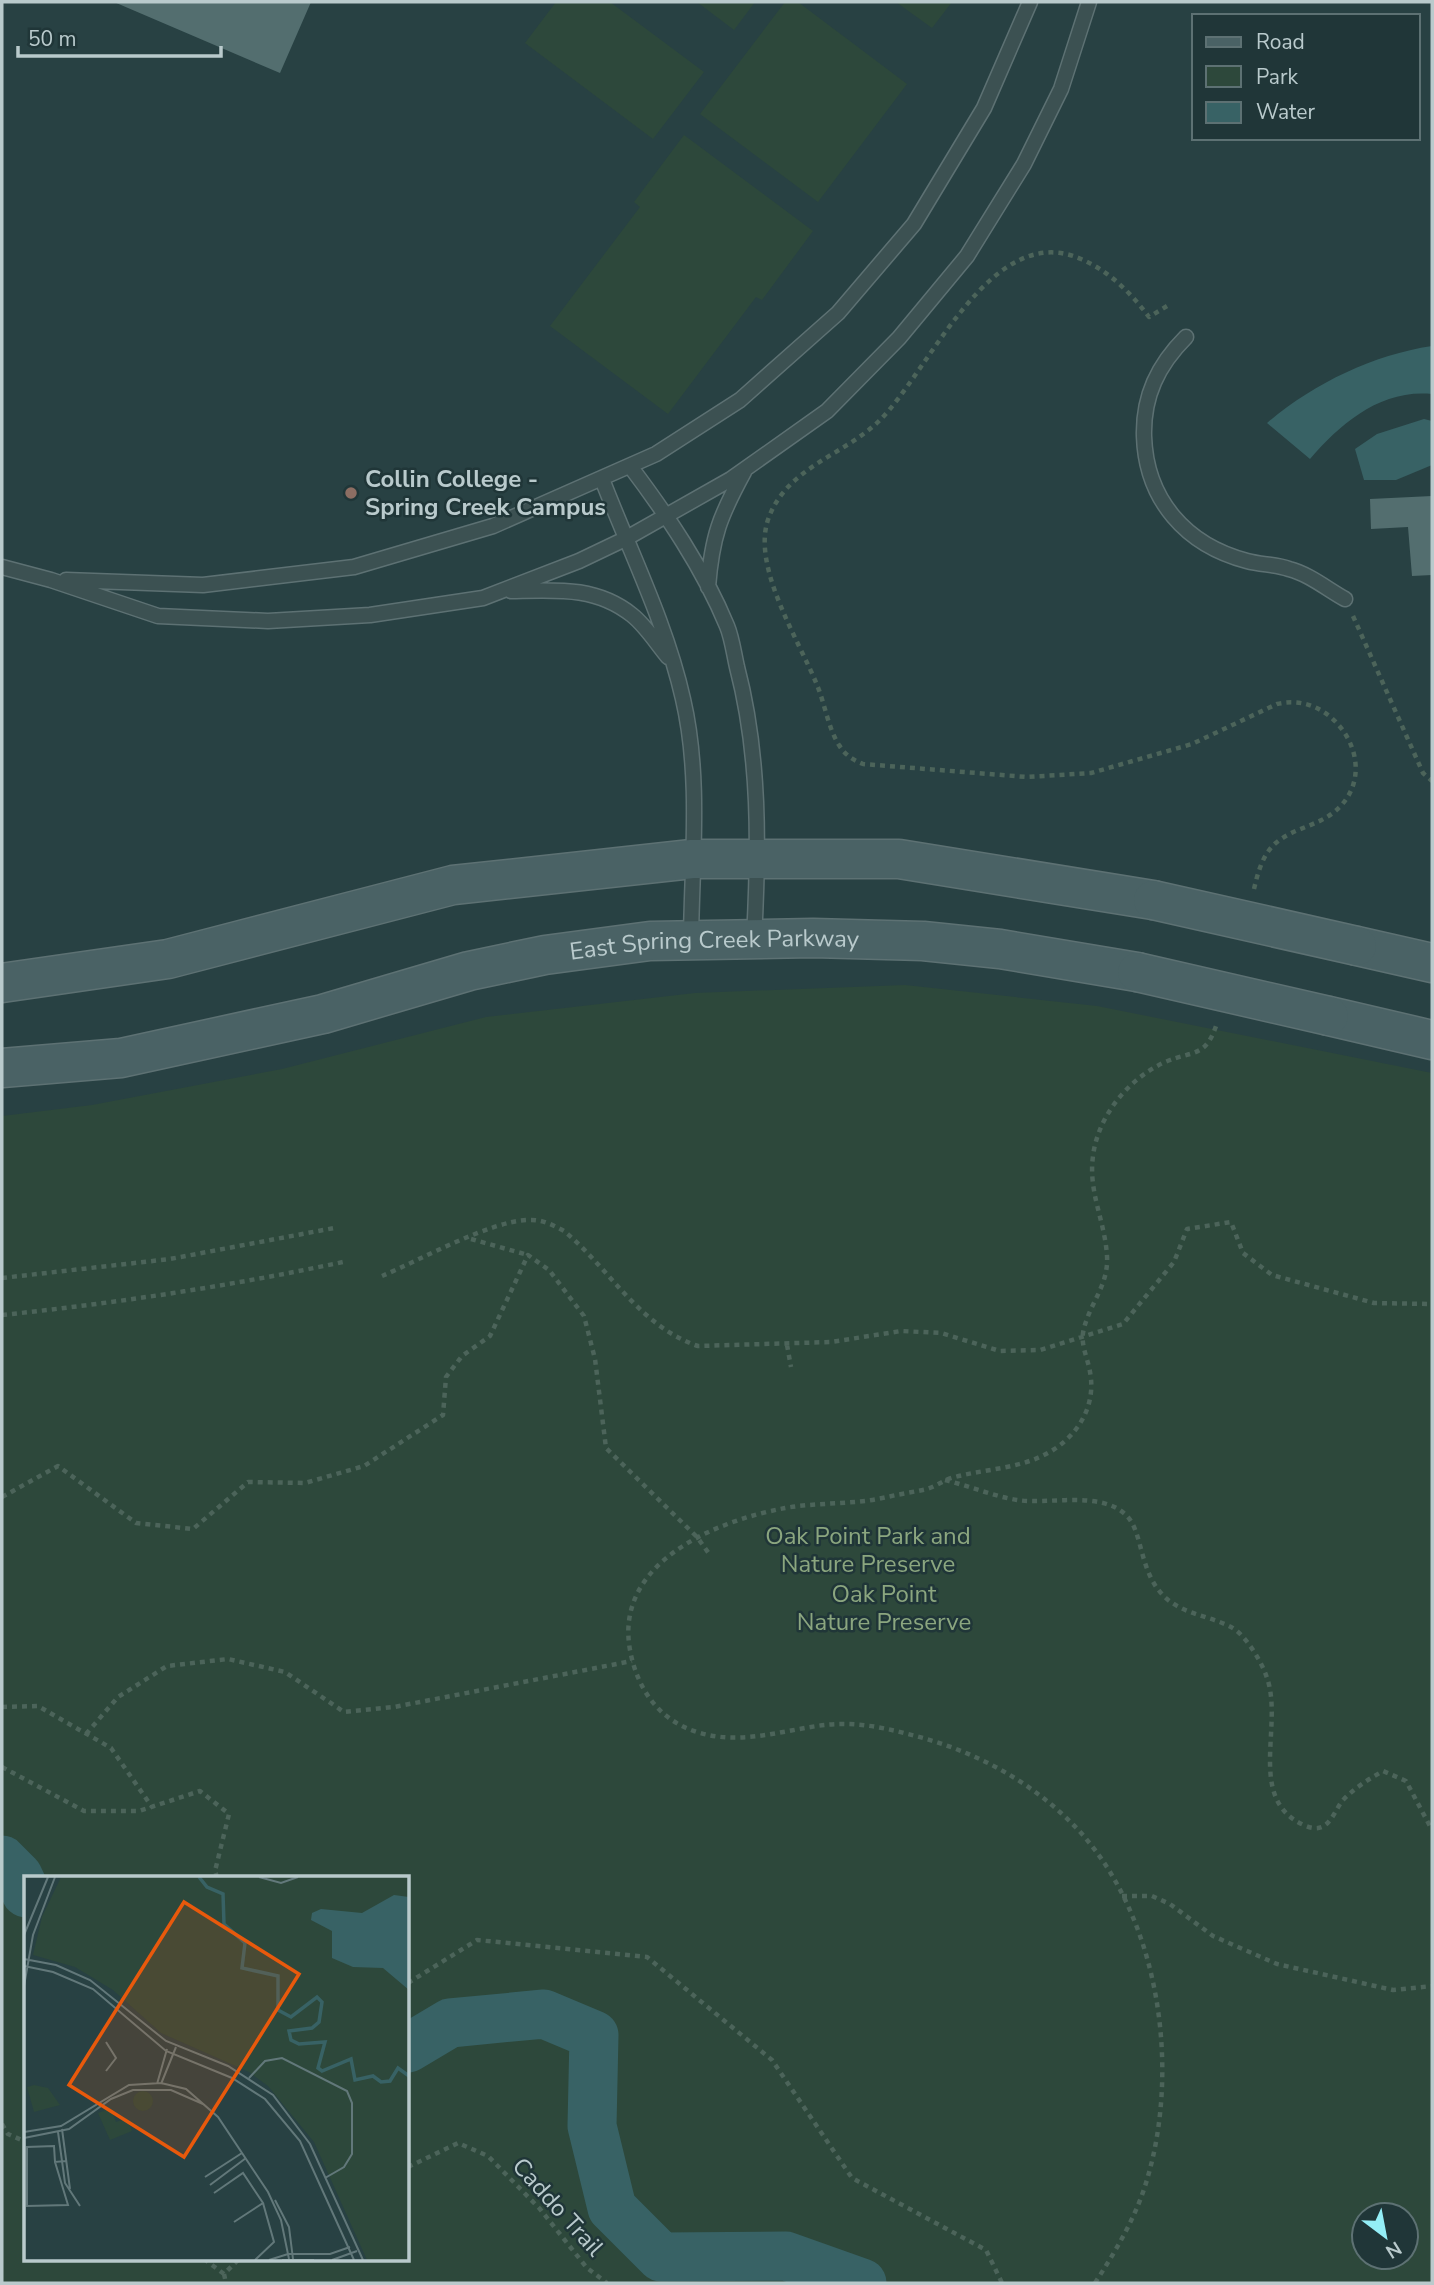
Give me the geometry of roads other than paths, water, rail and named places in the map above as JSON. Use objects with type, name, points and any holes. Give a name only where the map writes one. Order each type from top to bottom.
[{"type":"main road","points":[[2,983],[168,959],[453,885],[692,859],[758,857],[899,859],[1153,900],[1432,963]]},
{"type":"main road","name":"East Spring Creek Parkway","points":[[2,1068],[121,1058],[323,1014],[469,971],[545,955],[650,941],[923,941],[1000,949],[1137,972],[1432,1040]]},
{"type":"lane","points":[[51,580],[203,585],[355,567],[493,526],[656,454],[740,400],[838,313],[914,224],[984,108],[1030,2]]},
{"type":"lane","points":[[2,567],[51,580],[158,616],[268,621],[370,615],[483,598],[579,561],[625,539],[747,467],[827,411],[900,338],[967,256],[1024,164],[1061,89],[1090,2]]},
{"type":"lane","points":[[1186,337],[1171,352],[1152,385],[1144,424],[1149,473],[1168,513],[1180,527],[1208,546],[1249,562],[1295,571],[1345,599]]},
{"type":"lane","points":[[630,466],[667,516],[727,627],[744,694],[758,857],[754,940]]},
{"type":"lane","points":[[708,589],[711,547],[717,523],[747,467]]},
{"type":"lane","points":[[602,479],[663,627],[684,700],[691,763],[691,941]]},
{"type":"lane","points":[[502,591],[570,590],[601,595],[634,616],[673,664]]},
{"type":"water","points":[[1432,346],[1432,394],[1413,394],[1379,403],[1349,421],[1310,459],[1267,423],[1304,396],[1344,373],[1387,356]]},
{"type":"water","points":[[1424,419],[1432,421],[1432,465],[1396,480],[1364,480],[1355,449],[1377,434]]},
{"type":"waterway","points":[[2,1860],[18,1876],[24,1889]]},
{"type":"waterway","points":[[410,2047],[450,2023],[544,2014],[594,2035],[592,2126],[612,2208],[661,2257],[786,2256],[862,2283]]},
{"type":"place","name":"Collin College - Spring Creek Campus","points":[[351,493]]},
{"type":"park label","name":"Oak Point Park and Nature Preserve","points":[[868,1550]]},
{"type":"park label","name":"Oak Point Nature Preserve","points":[[884,1608]]}]
